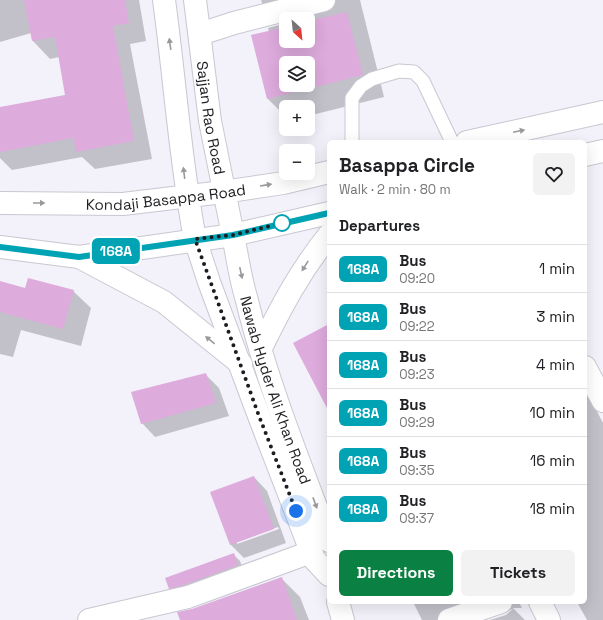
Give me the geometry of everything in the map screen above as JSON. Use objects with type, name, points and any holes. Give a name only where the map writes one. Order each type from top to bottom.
[{"type":"main road","name":"Nawab Hyder Ali Khan Road","points":[[164,0],[171,48],[187,196],[195,239],[259,416],[320,547]]},
{"type":"main road","name":"Sajjan Rao Road","points":[[195,0],[207,99],[233,235]]},
{"type":"main road","points":[[200,34],[234,23],[324,0]]},
{"type":"main road","points":[[476,140],[603,112]]},
{"type":"main road","points":[[587,155],[603,151]]},
{"type":"main road","name":"Kondaji Basappa Road","points":[[0,203],[123,204],[224,192],[283,183],[327,172]]},
{"type":"main road","points":[[0,247],[79,257],[195,239],[233,235],[327,213]]},
{"type":"main road","name":"Nawab Hyder Ali Khan Road","points":[[233,235],[246,297],[261,348],[292,441],[320,547],[314,559],[327,573]]},
{"type":"main road","points":[[261,348],[292,286],[312,256],[327,237]]},
{"type":"main road","points":[[79,257],[164,302],[241,364]]},
{"type":"main road","points":[[587,371],[603,401]]},
{"type":"main road","points":[[89,620],[188,597],[320,547]]},
{"type":"main road","points":[[339,604],[344,620]]},
{"type":"main road","points":[[449,620],[495,604]]},
{"type":"main road","points":[[541,604],[549,620]]},
{"type":"lane","points":[[352,140],[352,98],[361,86],[372,79],[399,71],[414,72],[423,81],[451,140]]},
{"type":"building","points":[[24,0],[125,0],[129,23],[113,26],[134,141],[76,152],[73,138],[0,152],[0,107],[65,95],[55,37],[32,41]]},
{"type":"building","points":[[347,12],[363,75],[315,87],[315,56],[279,56],[279,92],[295,92],[267,99],[251,35],[279,29],[279,48],[315,48],[315,19]]},
{"type":"building","points":[[28,278],[74,290],[63,329],[0,312],[0,281],[25,288]]},
{"type":"building","points":[[327,325],[327,408],[293,343]]},
{"type":"building","points":[[206,373],[216,403],[141,424],[131,392]]},
{"type":"building","points":[[254,476],[274,529],[230,545],[210,492]]},
{"type":"building","points":[[234,553],[238,565],[169,589],[165,578]]},
{"type":"building","points":[[282,577],[297,620],[180,620],[177,612],[192,609]]},
{"type":"bus line","name":"168A","points":[[0,247],[79,257],[146,246],[233,235],[327,213]]},
{"type":"route","points":[[282,223],[233,235],[195,239],[259,416],[296,511]]}]
